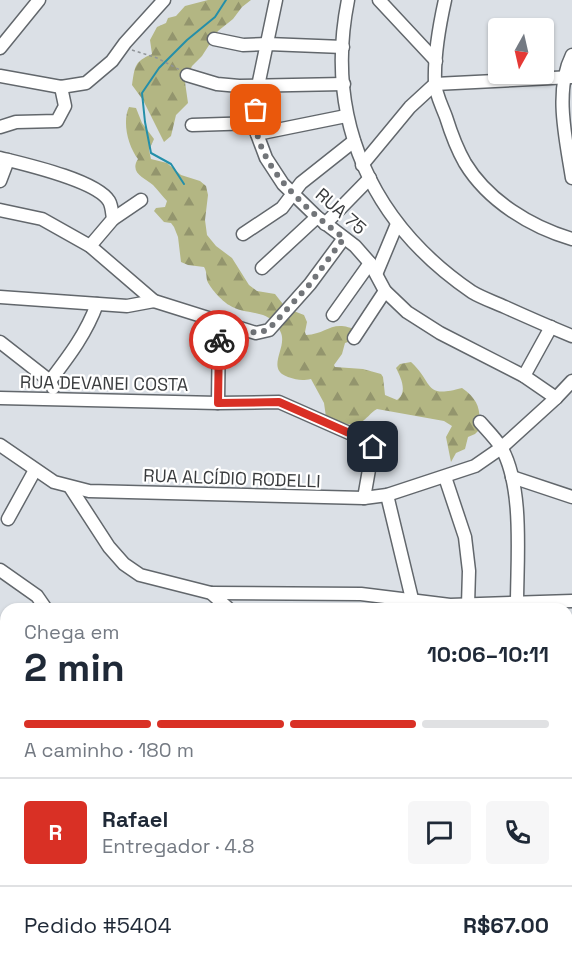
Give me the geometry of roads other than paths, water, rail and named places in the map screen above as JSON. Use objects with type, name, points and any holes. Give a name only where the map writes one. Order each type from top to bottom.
[{"type":"street","points":[[0,48],[39,0]]},
{"type":"street","points":[[0,76],[61,87],[86,83],[112,61],[164,0]]},
{"type":"street","name":"RUA 75","points":[[276,0],[258,86],[257,129],[266,158],[283,184],[321,221],[355,246],[373,267],[386,291],[407,312],[440,333],[524,376],[556,398]]},
{"type":"street","points":[[348,0],[343,47],[346,116],[362,165],[397,224],[417,247],[474,293],[572,336]]},
{"type":"street","points":[[379,0],[436,61]]},
{"type":"street","points":[[445,0],[438,31],[435,84],[453,138],[466,164],[493,195],[517,214],[559,236],[572,239]]},
{"type":"street","points":[[214,39],[243,45],[343,47]]},
{"type":"street","points":[[572,55],[564,123],[572,178]]},
{"type":"street","points":[[187,75],[217,84],[258,86],[344,84]]},
{"type":"street","points":[[362,165],[410,107],[435,84],[568,77]]},
{"type":"street","points":[[0,127],[16,122],[57,121],[65,106],[61,87]]},
{"type":"street","points":[[192,125],[257,129],[346,116]]},
{"type":"street","points":[[243,234],[282,208],[307,178],[354,141]]},
{"type":"street","points":[[0,181],[4,159],[56,173],[99,191],[110,202],[113,219]]},
{"type":"street","points":[[262,268],[370,178]]},
{"type":"street","points":[[90,246],[113,219],[141,200]]},
{"type":"street","points":[[0,210],[42,219],[90,246],[154,301],[256,333],[266,330],[310,284],[344,238]]},
{"type":"street","points":[[333,315],[373,267],[397,224]]},
{"type":"street","points":[[354,338],[386,291]]},
{"type":"street","points":[[0,297],[127,306],[154,301]]},
{"type":"street","points":[[50,381],[90,324],[97,304]]},
{"type":"street","points":[[218,403],[219,322]]},
{"type":"street","points":[[524,376],[551,327]]},
{"type":"street","points":[[0,342],[50,381],[58,399]]},
{"type":"street","name":"RUA ALCÍDIO RODELLI","points":[[0,445],[54,482],[89,491],[364,498],[387,495],[475,466],[501,448],[572,381]]},
{"type":"street","name":"RUA DEVANEI COSTA","points":[[0,398],[218,403],[279,402],[365,440],[373,447],[364,498]]},
{"type":"street","points":[[480,422],[501,448],[512,477],[516,499],[517,603]]},
{"type":"street","points":[[8,519],[35,470]]},
{"type":"street","points":[[445,477],[465,537],[469,571],[468,603]]},
{"type":"street","points":[[512,477],[572,497]]},
{"type":"street","points":[[70,487],[109,547],[124,564],[140,575],[211,593],[361,594],[442,603]]},
{"type":"street","points":[[387,495],[412,599]]},
{"type":"street","points":[[0,570],[37,596],[42,603]]},
{"type":"street","points":[[0,583],[20,583]]},
{"type":"street","points":[[211,593],[222,603]]},
{"type":"street","points":[[535,603],[572,601]]},
{"type":"waterway","points":[[184,184],[171,164],[151,153],[142,93],[159,68],[187,40],[215,17],[226,0]]}]
